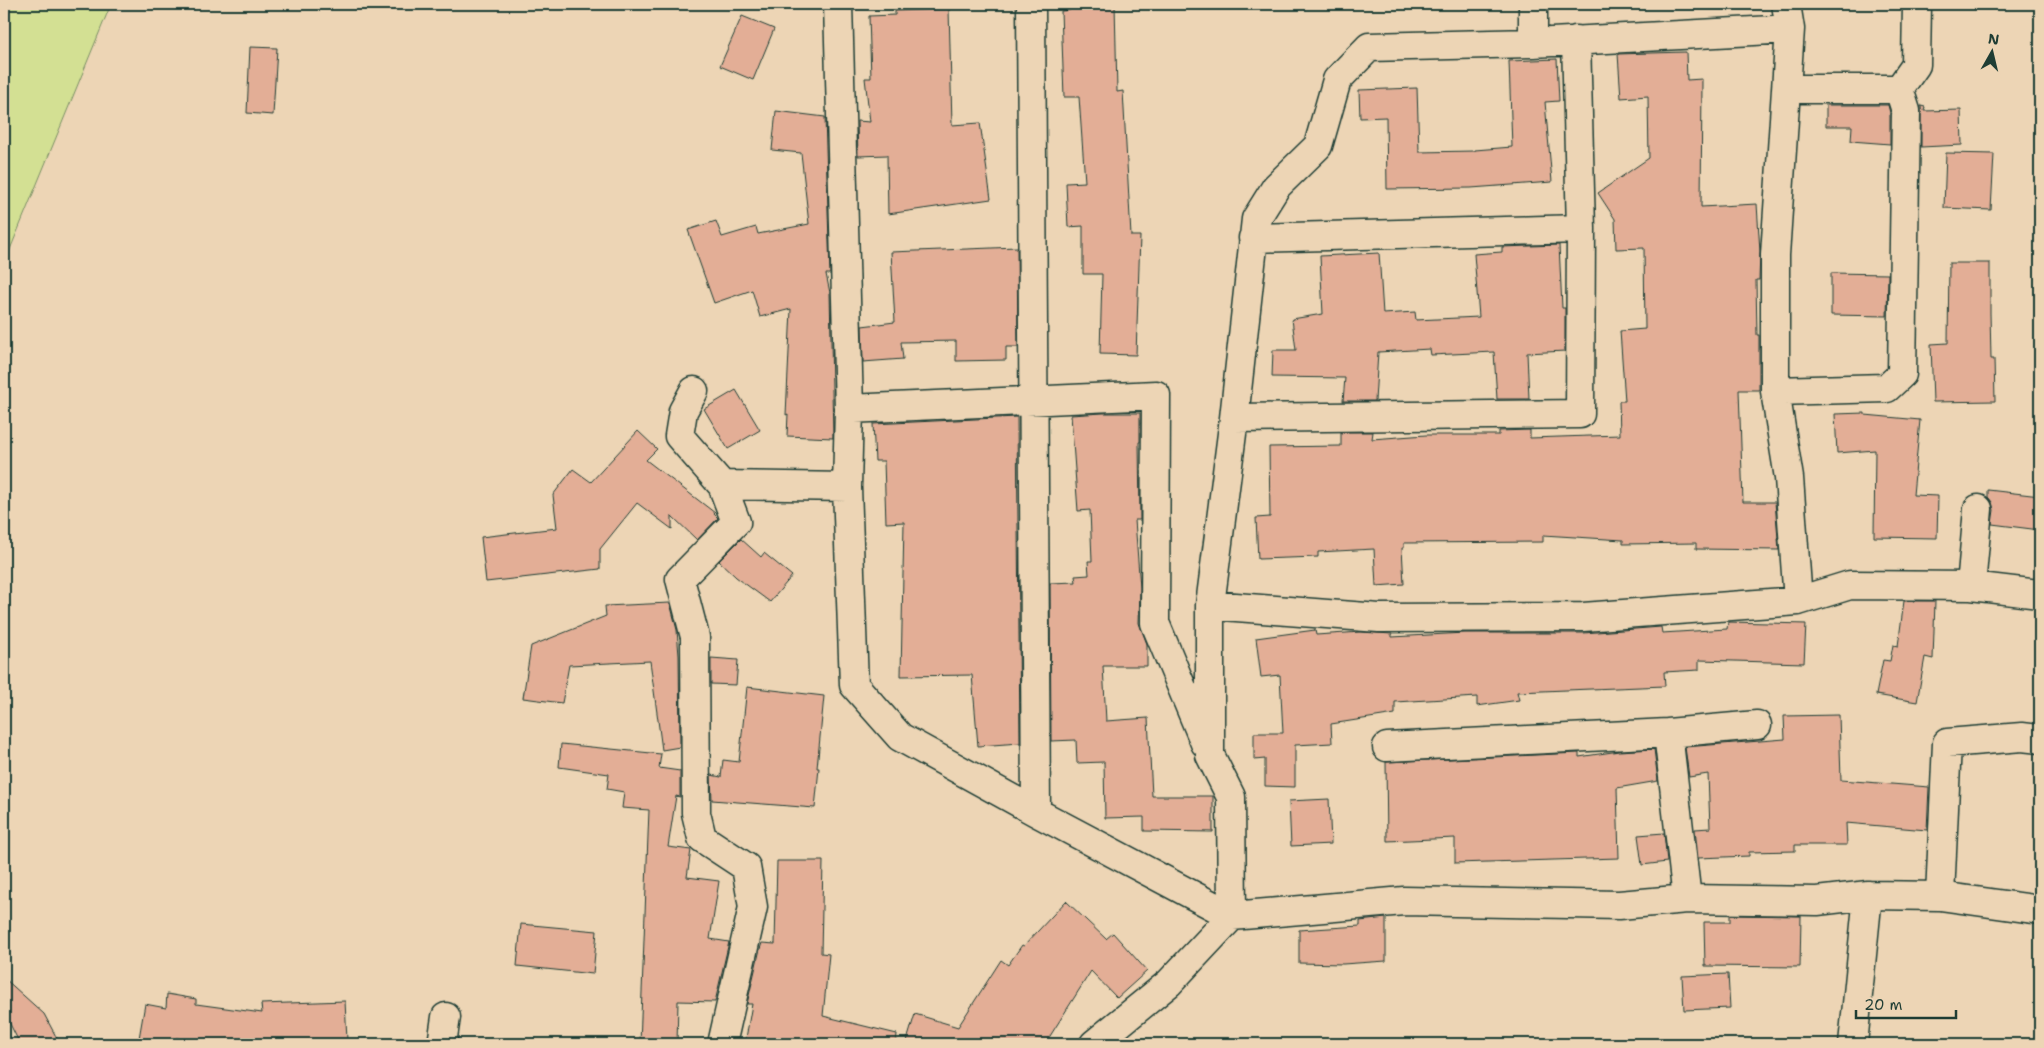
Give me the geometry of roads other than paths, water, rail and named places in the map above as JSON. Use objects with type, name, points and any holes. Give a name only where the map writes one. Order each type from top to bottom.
[{"type":"street","points":[[838,4],[848,409],[847,487],[854,685],[900,737],[1232,916],[1404,901],[1619,906],[1687,899],[1817,901],[1868,895],[1940,896],[2040,910]]},
{"type":"street","points":[[1031,4],[1036,812]]},
{"type":"street","points":[[1533,4],[1533,44]]},
{"type":"street","points":[[1899,89],[1916,65],[1917,4]]},
{"type":"street","points":[[1210,755],[1210,605],[1234,418],[1256,219],[1276,187],[1318,146],[1337,80],[1369,47],[1533,44],[1788,16],[1787,89],[1775,255],[1775,391],[1790,478],[1798,601]]},
{"type":"street","points":[[1234,418],[1580,414],[1581,230],[1576,40]]},
{"type":"street","points":[[1787,89],[1899,89]]},
{"type":"street","points":[[1775,391],[1887,388],[1902,374],[1906,110],[1899,89]]},
{"type":"street","points":[[1253,238],[1581,230]]},
{"type":"street","points":[[694,390],[683,411],[679,436],[722,485],[736,522],[680,579],[695,637],[696,813],[702,838],[746,867],[753,907],[722,1044]]},
{"type":"street","points":[[848,409],[1156,395],[1154,623],[1210,755],[1232,797],[1232,916],[1169,983],[1094,1044]]},
{"type":"street","points":[[722,485],[847,487]]},
{"type":"street","points":[[1971,586],[1978,509]]},
{"type":"street","points":[[1210,605],[1379,618],[1583,618],[1798,601],[1850,586],[1971,586],[2040,594]]},
{"type":"street","points":[[1388,747],[1668,733],[1757,725]]},
{"type":"street","points":[[1668,733],[1687,899]]},
{"type":"street","points":[[1940,896],[1947,743],[2022,738],[2040,739]]},
{"type":"street","points":[[1853,1044],[1868,895]]},
{"type":"street","points":[[442,1044],[446,1017]]}]
